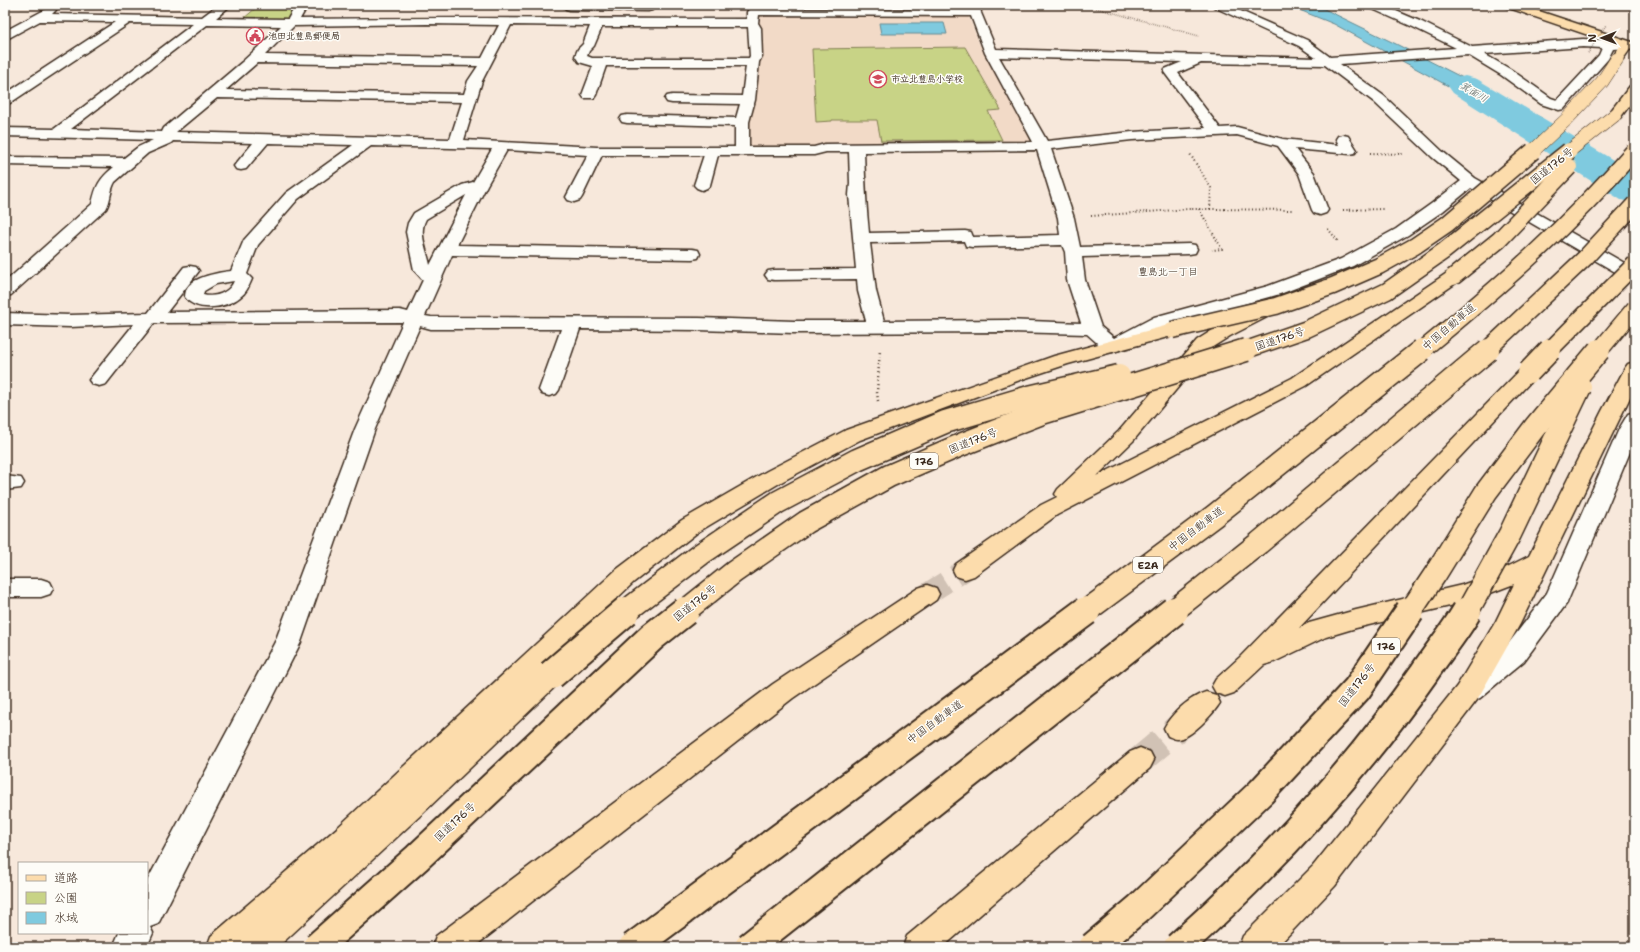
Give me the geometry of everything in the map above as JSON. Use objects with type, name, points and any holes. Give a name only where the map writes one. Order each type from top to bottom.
[{"type":"main road","points":[[1510,5],[1631,46],[1635,33]]},
{"type":"main road","points":[[1050,510],[1126,436],[1204,344],[1244,321],[1276,306],[1333,286],[1379,266],[1415,246],[1447,224],[1525,158],[1567,119],[1602,82],[1611,57]]},
{"type":"main road","name":"国道176号","points":[[318,947],[417,858],[652,638],[734,572],[806,522],[889,476],[970,441],[1042,413],[1257,347],[1308,329],[1343,313],[1387,290],[1444,251],[1615,115],[1635,89]]},
{"type":"main road","points":[[965,570],[1050,510],[1299,382],[1453,277],[1499,240],[1572,164],[1615,115]]},
{"type":"main road","name":"中国自動車道","points":[[633,947],[1214,516],[1346,412],[1453,325],[1547,243],[1609,180],[1635,150]]},
{"type":"main road","points":[[749,947],[1259,543],[1366,454],[1495,344],[1585,258],[1635,204]]},
{"type":"main road","points":[[1178,728],[1249,664],[1529,372],[1635,264]]},
{"type":"main road","points":[[223,947],[348,837],[625,576],[690,526],[775,476],[853,435],[1013,376],[1112,346],[1172,330],[1276,306]]},
{"type":"main road","name":"国道176号","points":[[1094,947],[1139,908],[1261,792],[1357,689],[1436,572],[1486,492],[1535,427],[1635,308]]},
{"type":"main road","points":[[254,947],[413,804],[551,675],[628,609],[701,554],[778,502],[857,460],[945,422],[1029,397],[1113,377],[1257,347]]},
{"type":"main road","points":[[1178,947],[1221,908],[1316,809],[1405,700],[1466,613],[1510,534],[1591,362]]},
{"type":"main road","points":[[1254,947],[1324,876],[1467,693],[1507,624],[1612,411],[1635,368]]},
{"type":"main road","points":[[1249,664],[1285,644],[1318,630],[1356,619],[1467,593],[1504,579],[1537,562]]},
{"type":"main road","points":[[448,947],[783,691],[927,594]]},
{"type":"main road","points":[[919,947],[1140,760]]},
{"type":"street","points":[[5,36],[58,5]]},
{"type":"street","points":[[58,132],[226,5]]},
{"type":"street","points":[[5,291],[100,206],[104,187],[109,179],[143,150],[166,140],[169,131],[214,94],[291,23],[298,16],[298,9],[302,5]]},
{"type":"street","points":[[1218,5],[1303,43],[1379,99],[1437,154],[1470,181],[1635,276]]},
{"type":"street","points":[[1372,5],[1403,17],[1471,51],[1546,101],[1559,106],[1611,57]]},
{"type":"street","points":[[547,11],[567,8],[656,8]]},
{"type":"street","points":[[555,23],[567,8]]},
{"type":"street","points":[[5,100],[142,9]]},
{"type":"street","points":[[37,17],[291,23],[419,21],[597,23],[673,28],[754,13],[885,9],[975,9],[991,53],[1042,146],[1066,218],[1076,280],[1092,329],[1112,346],[1161,321],[1286,286],[1327,271],[1358,257],[1389,242],[1416,224],[1446,202],[1470,181]]},
{"type":"street","points":[[742,152],[742,122],[748,100],[753,62],[756,56],[754,43],[754,13]]},
{"type":"street","points":[[456,144],[475,81],[507,22]]},
{"type":"street","points":[[597,23],[588,46],[584,49],[581,56],[583,59],[591,62],[753,62]]},
{"type":"street","points":[[991,53],[1316,62],[1574,44],[1599,43],[1631,46]]},
{"type":"street","points":[[1574,44],[1593,48],[1611,57]]},
{"type":"street","points":[[1611,57],[1609,46],[1631,46]]},
{"type":"street","points":[[253,59],[486,62]]},
{"type":"street","points":[[1202,59],[1170,72],[1216,132]]},
{"type":"street","points":[[589,95],[601,62]]},
{"type":"street","points":[[214,94],[470,98]]},
{"type":"street","points":[[672,99],[748,100]]},
{"type":"street","points":[[627,119],[742,122]]},
{"type":"street","points":[[5,132],[58,132],[456,144],[502,144],[597,151],[742,152],[814,151],[825,148],[1042,146],[1132,136],[1237,131],[1282,143],[1347,144]]},
{"type":"street","points":[[241,166],[264,138]]},
{"type":"street","points":[[238,275],[250,244],[292,196],[368,141]]},
{"type":"street","points":[[1282,143],[1306,173],[1320,210]]},
{"type":"street","points":[[148,911],[288,642],[365,429],[432,279],[479,185],[502,144]]},
{"type":"street","points":[[856,148],[858,183],[857,195],[865,274],[867,291],[876,325]]},
{"type":"street","points":[[574,197],[597,151]]},
{"type":"street","points":[[702,185],[712,152]]},
{"type":"street","points":[[5,161],[127,163]]},
{"type":"street","points":[[432,279],[423,270],[414,232],[416,223],[420,216],[467,188],[479,185]]},
{"type":"street","points":[[861,238],[968,239],[1071,246],[1189,249]]},
{"type":"street","points":[[446,250],[692,254]]},
{"type":"street","points":[[99,380],[190,271]]},
{"type":"street","points":[[774,275],[865,274]]},
{"type":"street","points":[[5,319],[70,321],[151,318],[400,316],[431,323],[699,324],[794,327],[876,325],[1008,326],[1092,329]]},
{"type":"street","points":[[549,390],[572,324]]},
{"type":"street","points":[[1467,693],[1514,654],[1558,597],[1635,418]]},
{"type":"street","points":[[5,588],[41,588]]},
{"type":"street","points":[[130,947],[136,934]]},
{"type":"path","points":[[1085,5],[1206,38],[1211,46],[1202,59]]},
{"type":"path","points":[[1588,53],[1606,25]]},
{"type":"path","points":[[1066,218],[1188,209],[1210,209],[1211,188],[1176,134]]},
{"type":"path","points":[[1347,144],[1357,152],[1437,154]]},
{"type":"path","points":[[1320,210],[1319,218],[1346,251],[1358,257]]},
{"type":"shaded area","name":"市立北豊島小学校","points":[[765,13],[968,15],[979,43],[1032,139],[1026,144],[816,145],[810,148],[755,149],[749,144],[748,123],[757,67],[762,55],[760,44],[761,28],[758,21],[759,15]]},
{"type":"green space","points":[[257,7],[294,7],[287,19],[243,19]]},
{"type":"green space","points":[[965,47],[1001,110],[988,111],[1002,140],[881,141],[877,120],[832,120],[816,122],[812,49]]},
{"type":"water","points":[[1287,5],[1316,5],[1542,118],[1531,131],[1334,24]]},
{"type":"water","points":[[879,23],[944,23],[947,34],[881,34]]},
{"type":"waterway","name":"箕面川","points":[[1465,86],[1635,191]]},
{"type":"tunnel","points":[[927,594],[965,570]]},
{"type":"tunnel","points":[[1140,760],[1178,728]]},
{"type":"place","name":"池田北豊島郵便局","points":[[255,36]]},
{"type":"place","name":"市立北豊島小学校","points":[[878,79]]},
{"type":"district","name":"豊島北一丁目","points":[[1168,271]]}]
